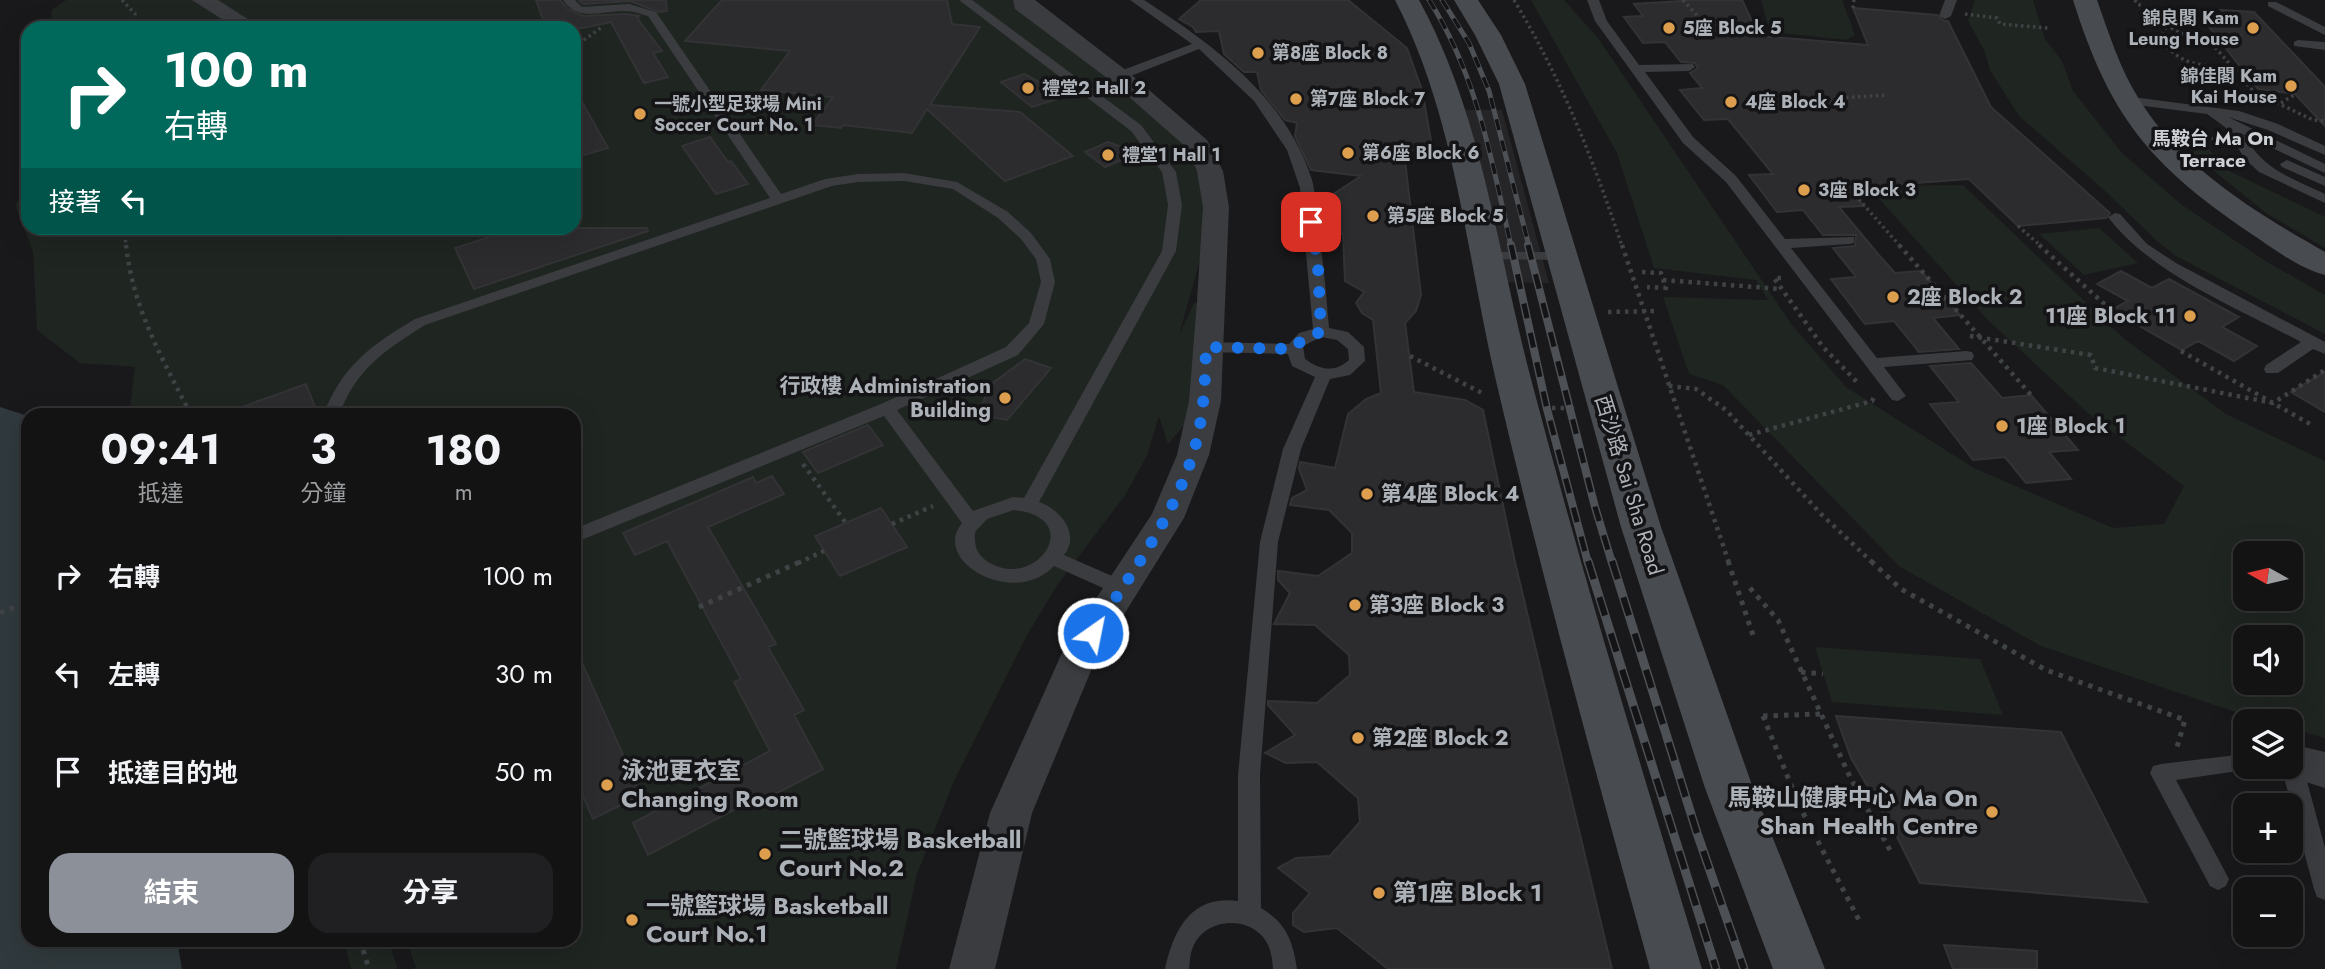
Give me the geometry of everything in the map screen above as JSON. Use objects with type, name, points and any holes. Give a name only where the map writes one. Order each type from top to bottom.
[{"type":"main road","points":[[1407,0],[1437,55],[1451,96],[1484,256],[1587,654],[1676,969]]},
{"type":"main road","name":"西沙路 Sai Sha Road","points":[[1466,0],[1488,35],[1512,84],[1619,460],[1695,691],[1799,969]]},
{"type":"main road","points":[[2085,0],[2125,100],[2151,137],[2203,183],[2253,221],[2325,265]]},
{"type":"street","points":[[203,0],[240,21]]},
{"type":"street","points":[[972,969],[986,899],[1011,813],[1079,655],[1167,517],[1193,455],[1205,401],[1216,207],[1210,170],[1198,145],[1119,76],[1024,2]]},
{"type":"street","points":[[2303,765],[2325,770]]},
{"type":"lane","points":[[569,0],[574,8],[580,11],[629,7],[652,14],[778,199]]},
{"type":"lane","points":[[965,0],[1136,128],[1169,172],[1175,205],[1169,251],[1029,504]]},
{"type":"lane","points":[[1136,0],[1236,73],[1276,122],[1305,179],[1318,266],[1321,332]]},
{"type":"lane","points":[[1593,0],[1601,21],[1688,141],[1731,179],[1898,396]]},
{"type":"lane","points":[[2272,4],[2325,32]]},
{"type":"lane","points":[[2298,44],[2325,46]]},
{"type":"lane","points":[[1119,76],[1200,45]]},
{"type":"lane","points":[[1636,69],[1689,67]]},
{"type":"lane","points":[[2125,100],[2254,119],[2325,151]]},
{"type":"lane","points":[[2186,107],[2227,121],[2325,169]]},
{"type":"lane","points":[[2227,121],[2258,164],[2325,199]]},
{"type":"lane","points":[[2242,140],[2325,182]]},
{"type":"lane","points":[[334,408],[340,390],[365,355],[420,321],[830,182],[858,178],[904,177],[957,186],[1003,215],[1026,236],[1043,258],[1048,282],[1036,324],[1012,351],[887,408],[581,533]]},
{"type":"lane","points":[[2115,217],[2126,232],[2151,253],[2318,345]]},
{"type":"lane","points":[[1781,244],[1849,240]]},
{"type":"lane","points":[[1484,256],[1562,256]]},
{"type":"lane","points":[[1321,332],[1342,336],[1356,347],[1358,354],[1357,361],[1345,372],[1324,374],[1305,368],[1298,362],[1294,349],[1303,338],[1321,332]]},
{"type":"lane","points":[[2272,369],[2318,345]]},
{"type":"lane","points":[[1206,347],[1294,349]]},
{"type":"lane","points":[[1873,363],[1966,356]]},
{"type":"lane","points":[[1249,914],[1249,775],[1269,542],[1292,449],[1324,374]]},
{"type":"lane","points":[[887,408],[971,522]]},
{"type":"lane","points":[[1029,504],[1042,509],[1059,525],[1060,547],[1054,558],[1026,574],[992,575],[978,568],[968,558],[964,546],[965,534],[971,522],[997,506],[1029,504]]},
{"type":"lane","points":[[1054,558],[1121,588]]},
{"type":"lane","points":[[2218,879],[2161,773],[2233,764]]},
{"type":"lane","points":[[2296,779],[2325,889]]},
{"type":"lane","points":[[1177,969],[1178,950],[1185,934],[1197,921],[1213,912],[1231,910],[1249,914],[1274,933],[1281,946],[1285,969]]},
{"type":"path","points":[[122,0],[135,14],[134,21]]},
{"type":"path","points":[[1514,0],[1539,42],[1590,148],[1754,638]]},
{"type":"path","points":[[1683,0],[1712,32],[1724,34]]},
{"type":"path","points":[[1853,8],[1854,0]]},
{"type":"path","points":[[2135,0],[2137,4],[2158,11],[2166,27],[2179,34],[2236,39],[2241,35]]},
{"type":"path","points":[[1948,9],[1997,18],[2000,24],[2048,27]]},
{"type":"path","points":[[2166,27],[2160,38],[2174,60],[2191,65],[2232,67]]},
{"type":"path","points":[[2207,38],[2254,92],[2313,120],[2325,121]]},
{"type":"path","points":[[2280,103],[2294,94]]},
{"type":"path","points":[[1822,99],[1888,95]]},
{"type":"path","points":[[2191,134],[2217,140]]},
{"type":"path","points":[[1858,188],[1849,188],[2031,395]]},
{"type":"path","points":[[2018,226],[2111,310]]},
{"type":"path","points":[[125,235],[129,272],[140,313],[188,408]]},
{"type":"path","points":[[1642,272],[1661,273],[1665,288],[1647,287]]},
{"type":"path","points":[[1663,280],[1779,289]]},
{"type":"path","points":[[1978,335],[2091,355],[2095,368],[2273,403],[2325,370]]},
{"type":"path","points":[[2181,351],[2311,424]]},
{"type":"path","points":[[1410,356],[1442,370],[1489,397]]},
{"type":"path","points":[[1669,386],[1687,387],[1709,396],[1749,435],[1821,514],[1901,589],[2046,670],[2185,720],[2177,747]]},
{"type":"path","points":[[1749,435],[1872,401]]},
{"type":"path","points":[[790,447],[846,523]]},
{"type":"path","points":[[892,524],[953,497]]},
{"type":"path","points":[[699,607],[824,551]]},
{"type":"path","points":[[1751,587],[1778,620],[1820,714],[1892,854]]},
{"type":"path","points":[[0,613],[21,605]]},
{"type":"path","points":[[1800,672],[1823,674]]},
{"type":"path","points":[[1820,714],[1763,716],[1800,807],[1860,922]]},
{"type":"path","points":[[362,947],[369,969]]},
{"type":"shaded area","points":[[66,0],[1012,0],[1184,138],[1205,188],[1201,257],[1179,335],[1194,303],[1217,305],[1217,387],[1168,444],[1159,416],[1147,455],[1126,494],[1058,584],[1027,635],[954,781],[917,874],[896,969],[412,969],[416,968],[408,947],[581,947],[581,408],[130,408],[135,367],[80,363],[37,330],[33,251],[27,235],[338,235],[339,238],[347,235],[581,235],[581,21],[51,21],[52,10]]},
{"type":"shaded area","points":[[1531,0],[1564,0],[1598,38],[1792,325],[1846,387],[1974,468],[2113,528],[2164,524],[2184,486],[2089,414],[1987,319],[1873,192],[1886,186],[1963,185],[2123,338],[2226,414],[2325,461],[2325,738],[2303,732],[2303,709],[2233,709],[2233,711],[2041,646],[1900,567],[1723,385],[1689,374],[1663,297],[1768,300],[1756,280],[1654,268],[1617,153]]},
{"type":"shaded area","points":[[1761,0],[1842,0],[1855,35],[1847,40],[1770,32]]},
{"type":"shaded area","points":[[1975,0],[2033,0],[2045,39],[2062,61],[2073,91],[2122,153],[2182,205],[2267,262],[2325,295],[2325,334],[2176,256],[2019,116],[1990,70],[1984,50],[1968,21]]},
{"type":"shaded area","points":[[1461,110],[1502,110],[1549,283],[1500,282]]},
{"type":"shaded area","points":[[2182,131],[2205,144],[2225,169],[2325,217],[2325,248],[2266,213],[2176,140],[2175,134]]},
{"type":"shaded area","points":[[21,197],[21,220],[15,205]]},
{"type":"shaded area","points":[[2099,228],[2138,263],[2084,275],[2039,234]]},
{"type":"shaded area","points":[[0,407],[21,414],[21,947],[178,947],[182,969],[0,969]]},
{"type":"shaded area","points":[[1815,647],[1980,659],[2003,715],[1832,702]]},
{"type":"shaded area","points":[[346,947],[390,947],[398,969],[351,969]]},
{"type":"building","points":[[536,0],[560,0],[568,9],[583,16],[640,16],[637,17],[640,22],[662,51],[653,53],[668,77],[644,83],[611,22],[581,28],[581,21],[544,21]]},
{"type":"building","points":[[579,0],[666,0],[667,11],[659,12],[630,1],[583,4]]},
{"type":"building","points":[[722,0],[947,0],[952,24],[980,27],[930,105],[1020,112],[1073,156],[1005,181],[927,109],[912,133],[843,125],[841,128],[812,125],[833,97],[761,90],[790,51],[685,41]]},
{"type":"building","points":[[1201,0],[1348,0],[1407,48],[1422,90],[1432,146],[1404,152],[1421,295],[1416,311],[1405,323],[1414,392],[1465,400],[1483,410],[1515,562],[1612,969],[1388,969],[1337,928],[1304,932],[1293,925],[1293,913],[1310,893],[1278,868],[1296,858],[1330,856],[1360,822],[1358,798],[1317,762],[1286,763],[1265,753],[1295,735],[1268,705],[1268,701],[1317,703],[1350,675],[1349,655],[1315,625],[1274,624],[1290,593],[1278,580],[1278,571],[1318,576],[1352,553],[1352,533],[1329,510],[1290,505],[1292,498],[1307,490],[1299,469],[1300,462],[1335,468],[1348,414],[1366,399],[1381,393],[1373,320],[1362,313],[1356,303],[1364,292],[1345,281],[1343,234],[1327,230],[1318,204],[1361,176],[1311,170],[1295,136],[1297,123],[1285,120],[1261,90],[1257,72],[1244,72],[1224,54],[1219,31],[1196,32],[1193,27],[1179,19]]},
{"type":"building","points":[[1742,0],[1759,36],[1868,45],[1853,8],[1937,15],[1948,21],[1991,107],[2110,213],[2106,218],[2018,226],[1969,179],[1848,188],[1864,206],[1839,207],[1878,254],[1895,273],[1921,271],[1960,315],[1933,318],[1959,349],[1919,352],[1894,321],[1865,324],[1831,279],[1856,277],[1833,248],[1855,246],[1856,235],[1823,235],[1803,210],[1777,212],[1749,175],[1773,174],[1728,119],[1704,120],[1680,90],[1702,88],[1690,73],[1698,68],[1695,63],[1681,62],[1665,42],[1643,43],[1624,17],[1643,16],[1634,4]]},
{"type":"building","points":[[2221,10],[2254,12],[2325,87],[2325,126],[2295,94],[2258,89],[2202,18],[2230,20]]},
{"type":"building","name":"禮堂2 Hall 2","points":[[1024,74],[1045,85],[1057,99],[1032,107],[1001,82]]},
{"type":"building","points":[[581,100],[608,148],[581,156]]},
{"type":"building","points":[[710,137],[748,184],[716,194],[682,146]]},
{"type":"building","name":"禮堂1 Hall 1","points":[[1108,142],[1138,153],[1105,167],[1085,152]]},
{"type":"building","points":[[581,228],[647,228],[648,231],[474,289],[455,248],[495,235],[581,235]]},
{"type":"building","name":"11座 Block 11","points":[[2121,271],[2152,288],[2169,279],[2239,317],[2222,327],[2257,346],[2234,361],[2198,341],[2182,350],[2111,310],[2128,301],[2097,284]]},
{"type":"building","name":"行政樓 Administration Building","points":[[1025,359],[1051,368],[1007,420],[976,414],[994,382]]},
{"type":"building","name":"1座 Block 1","points":[[1971,363],[2002,398],[2031,395],[2078,450],[2049,452],[2071,479],[2026,483],[2005,457],[1973,460],[1930,404],[1959,402],[1930,366]]},
{"type":"building","points":[[2325,372],[2325,412],[2291,392]]},
{"type":"building","points":[[306,384],[315,408],[239,408]]},
{"type":"building","points":[[868,425],[883,445],[818,473],[803,452]]},
{"type":"building","points":[[772,476],[784,494],[708,527],[776,644],[768,647],[804,710],[794,715],[823,769],[764,800],[762,795],[648,855],[633,823],[770,751],[734,682],[741,679],[667,541],[635,555],[623,533],[753,477],[756,483]]},
{"type":"building","points":[[881,508],[907,547],[840,576],[815,536]]},
{"type":"building","points":[[581,661],[641,795],[593,819],[581,792]]},
{"type":"building","name":"馬鞍山健康中心 Ma On Shan Health Centre","points":[[1836,716],[2061,732],[2147,902],[1920,883],[1851,758]]},
{"type":"building","points":[[1944,945],[2037,951],[2037,969],[1953,969]]},
{"type":"railway","points":[[1429,0],[1446,29],[1471,88],[1511,246]]},
{"type":"railway","points":[[1442,0],[1469,43],[1489,91],[1529,246]]},
{"type":"railway","points":[[1511,245],[1547,409],[1588,563]]},
{"type":"railway","points":[[1528,245],[1595,507],[1612,563]]},
{"type":"railway","points":[[1588,561],[1716,969]]},
{"type":"railway","points":[[1612,561],[1697,833],[1744,969]]},
{"type":"place","name":"5座 Block 5","points":[[1669,28]]},
{"type":"place","name":"錦良閣 Kam Leung House","points":[[2253,28]]},
{"type":"place","name":"第8座 Block 8","points":[[1258,53]]},
{"type":"place","name":"錦佳閣 Kam Kai House","points":[[2291,86]]},
{"type":"place","name":"禮堂2 Hall 2","points":[[1028,88]]},
{"type":"place","name":"第7座 Block 7","points":[[1296,99]]},
{"type":"place","name":"4座 Block 4","points":[[1731,102]]},
{"type":"place","name":"一號小型足球場 Mini Soccer Court No. 1","points":[[640,114]]},
{"type":"place","name":"第6座 Block 6","points":[[1348,153]]},
{"type":"place","name":"禮堂1 Hall 1","points":[[1108,155]]},
{"type":"place","name":"3座 Block 3","points":[[1804,190]]},
{"type":"place","name":"第5座 Block 5","points":[[1373,216]]},
{"type":"place","name":"2座 Block 2","points":[[1893,297]]},
{"type":"place","name":"11座 Block 11","points":[[2190,316]]},
{"type":"place","name":"行政樓 Administration Building","points":[[1005,398]]},
{"type":"place","name":"1座 Block 1","points":[[2002,426]]},
{"type":"place","name":"第4座 Block 4","points":[[1367,494]]},
{"type":"place","name":"第3座 Block 3","points":[[1355,605]]},
{"type":"place","name":"第2座 Block 2","points":[[1358,738]]},
{"type":"place","name":"泳池更衣室 Changing Room","points":[[607,785]]},
{"type":"place","name":"馬鞍山健康中心 Ma On Shan Health Centre","points":[[1992,812]]},
{"type":"place","name":"二號籃球場 Basketball Court No.2","points":[[765,854]]},
{"type":"place","name":"第1座 Block 1","points":[[1379,893]]},
{"type":"place","name":"一號籃球場 Basketball Court No.1","points":[[632,920]]},
{"type":"district","name":"馬鞍台 Ma On Terrace","points":[[2213,149]]},
{"type":"route","points":[[1093,633],[1167,517],[1193,455],[1205,401],[1206,347],[1294,349],[1303,338],[1321,332],[1318,266],[1311,222]]}]
